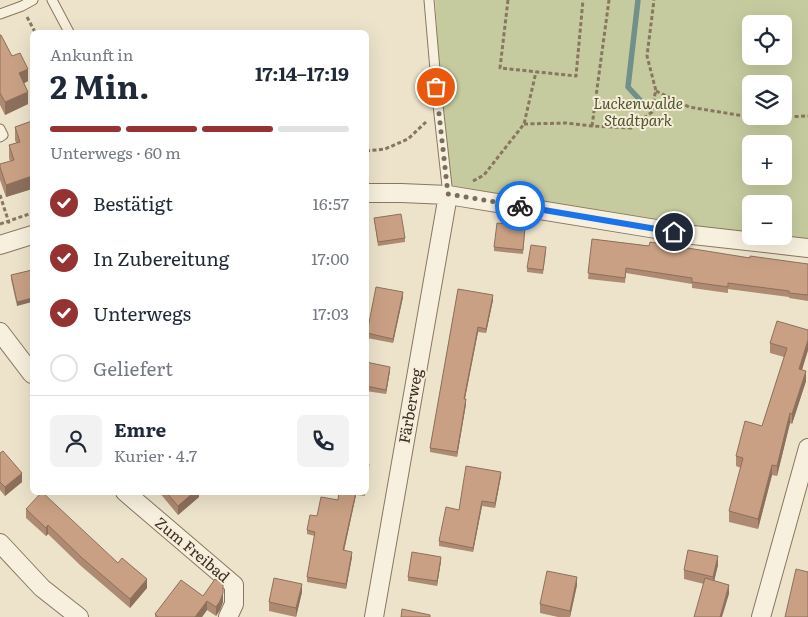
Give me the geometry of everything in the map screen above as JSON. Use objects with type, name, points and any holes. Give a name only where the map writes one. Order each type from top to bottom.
[{"type":"street","points":[[369,193],[448,194],[693,235],[808,248]]},
{"type":"street","name":"Färberweg","points":[[374,617],[448,194]]},
{"type":"street","points":[[8,243],[30,236]]},
{"type":"street","points":[[0,332],[30,371]]},
{"type":"street","points":[[761,617],[808,448]]},
{"type":"street","name":"Zum Freibad","points":[[128,495],[234,586],[234,604],[228,617]]},
{"type":"street","points":[[0,543],[42,588],[79,617]]},
{"type":"lane","points":[[0,14],[33,0]]},
{"type":"lane","points":[[52,0],[68,30]]},
{"type":"lane","points":[[429,0],[448,194]]},
{"type":"lane","points":[[0,129],[3,135],[0,137]]},
{"type":"path","points":[[508,0],[500,68],[576,76],[583,0]]},
{"type":"path","points":[[592,126],[609,0]]},
{"type":"path","points":[[524,124],[566,123],[631,128],[652,112],[656,91],[647,56],[654,0]]},
{"type":"path","points":[[448,194],[484,174],[524,124],[536,72]]},
{"type":"path","points":[[656,91],[690,107],[744,116],[808,116]]},
{"type":"path","points":[[369,151],[386,150],[408,139],[426,122],[438,105]]},
{"type":"path","points":[[0,196],[8,221],[8,243]]},
{"type":"path","points":[[0,224],[30,214]]},
{"type":"green space","name":"Luckenwalde Stadtpark","points":[[435,0],[808,0],[808,249],[781,245],[792,245],[792,195],[742,195],[742,239],[448,195]]},
{"type":"building","points":[[0,35],[12,56],[20,53],[28,69],[19,73],[28,92],[5,102],[0,93]]},
{"type":"building","points":[[30,122],[30,177],[6,185],[0,164],[14,160],[9,145],[20,142],[15,127]]},
{"type":"building","points":[[401,214],[405,238],[378,242],[374,218]]},
{"type":"building","points":[[497,223],[525,226],[523,250],[494,247]]},
{"type":"building","points":[[592,239],[649,246],[650,242],[750,258],[750,256],[808,264],[808,295],[728,283],[728,287],[692,282],[692,278],[626,268],[625,278],[588,273]]},
{"type":"building","points":[[531,245],[546,247],[543,270],[527,268]]},
{"type":"building","points":[[30,270],[30,299],[17,302],[11,275]]},
{"type":"building","points":[[376,287],[403,292],[393,339],[369,333],[369,323]]},
{"type":"building","points":[[458,289],[493,295],[486,329],[478,327],[464,399],[466,399],[457,452],[430,448]]},
{"type":"building","points":[[777,321],[808,330],[808,340],[799,369],[806,371],[792,414],[790,413],[777,466],[772,465],[758,519],[729,511],[743,458],[736,456],[745,421],[762,426],[787,348],[770,343]]},
{"type":"building","points":[[369,363],[390,367],[386,390],[369,387]]},
{"type":"building","points":[[3,451],[22,473],[5,487],[0,482],[0,453]]},
{"type":"building","points":[[466,466],[501,472],[495,503],[482,501],[473,548],[439,541],[446,507],[459,510]]},
{"type":"building","points":[[39,495],[45,495],[118,563],[122,558],[147,579],[130,599],[81,557],[48,525],[46,528],[26,509]]},
{"type":"building","points":[[169,495],[191,495],[178,506]]},
{"type":"building","points":[[339,495],[355,495],[343,550],[352,552],[346,584],[307,577],[315,532],[307,530],[310,515],[317,516],[321,497],[338,500]]},
{"type":"building","points":[[688,550],[718,556],[713,577],[684,570]]},
{"type":"building","points":[[412,552],[441,557],[437,581],[408,577]]},
{"type":"building","points":[[796,569],[808,572],[808,617],[785,617]]},
{"type":"building","points":[[547,571],[577,577],[570,611],[540,604]]},
{"type":"building","points":[[274,578],[302,584],[296,608],[269,602]]},
{"type":"building","points":[[705,578],[729,585],[720,617],[694,617]]},
{"type":"building","points":[[215,579],[223,584],[223,593],[216,607],[207,601],[195,617],[158,617],[155,614],[181,580],[203,596]]},
{"type":"building","points":[[402,609],[430,615],[430,617],[401,617]]},
{"type":"waterway","points":[[638,0],[628,87],[640,100]]},
{"type":"way so far","points":[[436,87],[448,194],[520,206]]},
{"type":"route","points":[[520,206],[674,232]]}]
